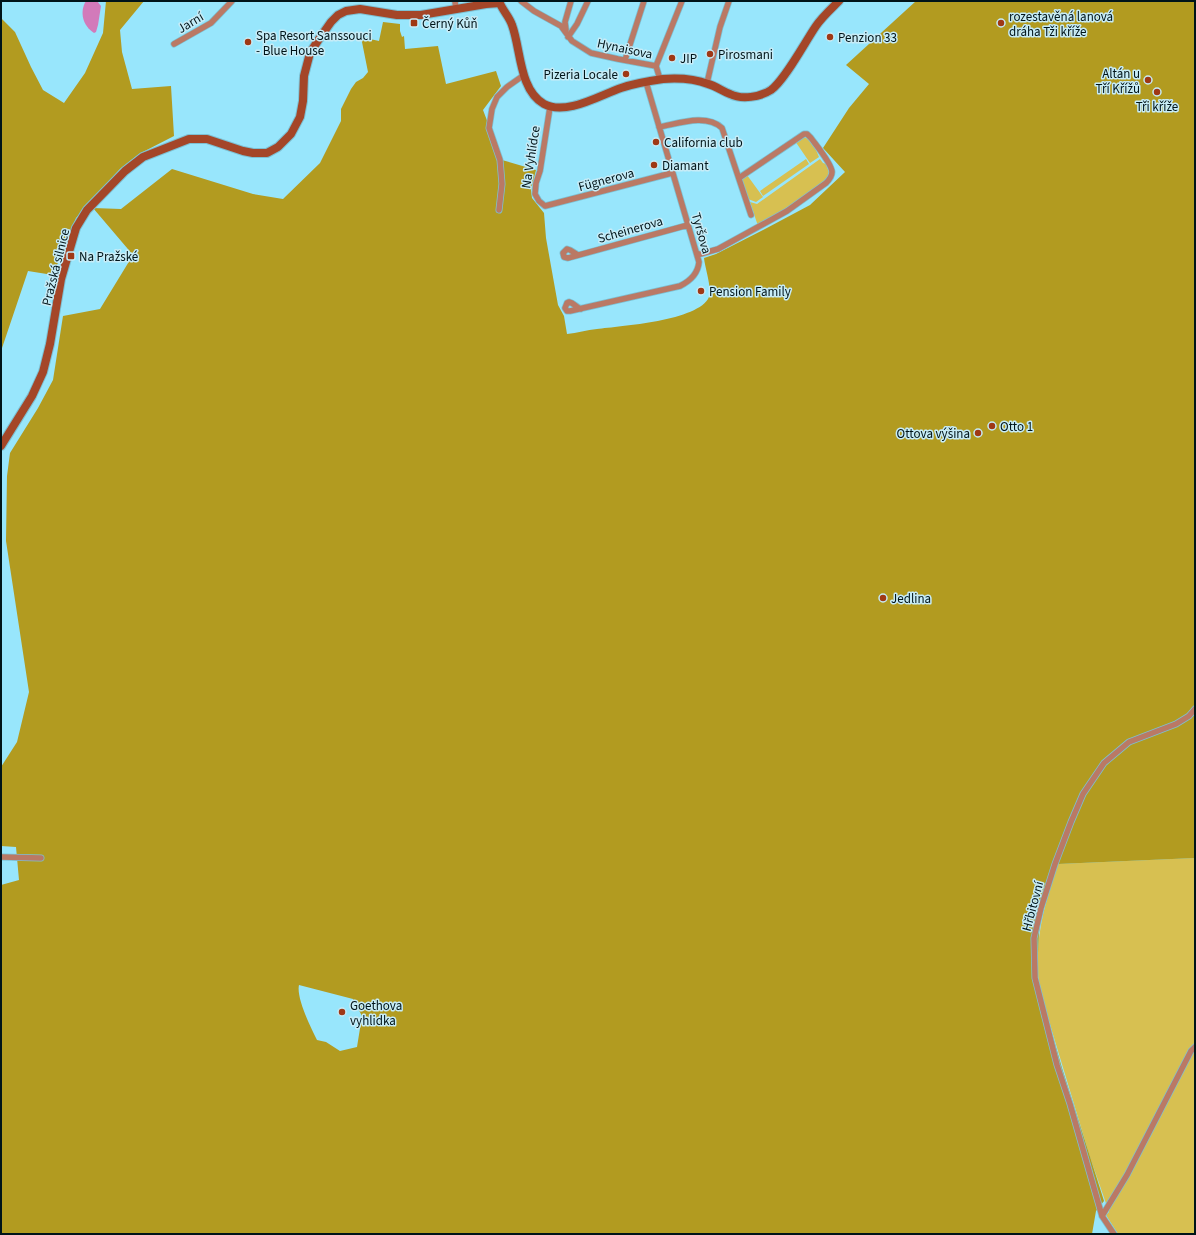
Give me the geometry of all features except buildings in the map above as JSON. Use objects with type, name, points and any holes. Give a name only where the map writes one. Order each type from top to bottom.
[{"type":"street","name":"Jarní","points":[[174,44],[211,23],[232,1]]},
{"type":"street","name":"Hynaisova","points":[[521,1],[534,11],[562,26],[572,41],[591,53],[656,66],[660,79]]},
{"type":"street","points":[[568,37],[565,22],[571,1]]},
{"type":"street","points":[[568,37],[577,24],[588,1]]},
{"type":"street","points":[[625,60],[644,1]]},
{"type":"street","points":[[656,66],[682,1]]},
{"type":"street","points":[[707,83],[720,27],[729,1]]},
{"type":"street","points":[[500,2],[513,26],[524,75],[533,96],[542,104],[550,107],[568,107],[622,87],[660,79],[682,79],[707,83],[732,95],[749,97],[764,93],[771,90],[786,72],[817,24],[838,1]]},
{"type":"street","name":"Pražská silnice","points":[[1,446],[32,396],[43,372],[50,344],[61,279],[76,228],[87,210],[125,171],[142,157],[189,139],[208,139],[253,153],[267,152],[278,147],[291,134],[300,117],[303,100],[304,76],[310,53],[319,38],[338,15],[346,11],[360,9],[397,15],[421,15],[455,5],[500,2]]},
{"type":"street","points":[[499,210],[502,184],[500,160],[489,128],[492,109],[497,97],[507,87],[524,75]]},
{"type":"street","name":"Tyršova","points":[[581,309],[680,286],[695,275],[699,266],[646,82]]},
{"type":"street","name":"Na Vyhlídce","points":[[545,206],[539,201],[535,194],[550,107]]},
{"type":"street","points":[[659,127],[698,120],[706,121],[722,128],[751,215]]},
{"type":"street","points":[[697,255],[718,249],[787,211],[826,183],[830,179],[832,172],[830,166],[811,138],[807,134],[804,134],[739,178]]},
{"type":"street","name":"Fügnerova","points":[[545,206],[672,173]]},
{"type":"street","name":"Scheinerova","points":[[578,255],[688,225]]},
{"type":"street","name":"Hřbitovní","points":[[1114,1234],[1102,1216],[1057,1064],[1035,978],[1034,938],[1048,886],[1071,822],[1083,794],[1104,763],[1129,742],[1176,724],[1189,716],[1195,709]]},
{"type":"street","points":[[1,857],[41,858]]},
{"type":"street","points":[[1102,1216],[1127,1175],[1191,1051],[1195,1047]]},
{"type":"shaded area","points":[[86,1],[97,1],[101,6],[98,25],[96,32],[94,33],[87,27],[83,18],[83,10]]},
{"type":"shaded area","points":[[106,1],[144,1],[120,30],[122,52],[132,89],[171,86],[174,136],[139,154],[120,169],[76,218],[53,275],[28,271],[1,351],[1,18],[15,32],[43,90],[64,103],[85,73],[103,33]]},
{"type":"shaded area","points":[[916,1],[1195,1],[1195,858],[1058,864],[1049,889],[1039,933],[1037,972],[1039,988],[1062,1068],[1104,1201],[1096,1211],[1092,1234],[1,1234],[1,885],[19,880],[16,847],[1,846],[1,767],[17,742],[29,692],[6,541],[7,476],[10,453],[38,408],[53,380],[63,316],[100,309],[133,255],[93,208],[121,209],[172,169],[253,194],[283,199],[320,163],[341,121],[341,109],[351,89],[356,82],[363,78],[368,72],[361,37],[379,41],[383,22],[400,24],[402,37],[404,36],[405,49],[438,46],[446,84],[496,71],[501,86],[483,110],[502,160],[536,170],[531,190],[532,198],[544,213],[546,238],[558,305],[564,316],[567,334],[593,329],[658,321],[691,312],[702,305],[709,297],[709,283],[704,258],[716,254],[810,205],[845,172],[823,148],[849,108],[869,84],[846,65]],"holes":[[[299,985],[353,999],[362,1016],[357,1047],[340,1051],[326,1042],[317,1040],[302,1005]]]},
{"type":"shaded area","points":[[804,137],[812,143],[819,157],[810,163],[795,141]]},
{"type":"shaded area","points":[[806,159],[809,164],[763,196],[760,191]]},
{"type":"shaded area","points":[[820,159],[826,164],[829,172],[827,179],[787,209],[758,226],[750,202],[757,204]]},
{"type":"shaded area","points":[[747,175],[763,197],[756,202],[748,199],[742,180],[742,177]]},
{"type":"shaded area","points":[[1195,858],[1195,1234],[1118,1234],[1106,1215],[1109,1212],[1090,1157],[1039,988],[1038,955],[1044,910],[1058,864]]},
{"type":"place","name":"Černý Kůň","points":[[414,23]]},
{"type":"place","name":"rozestavěná lanová dráha Tži kříže","points":[[1001,23]]},
{"type":"place","name":"Penzion 33","points":[[830,37]]},
{"type":"place","name":"Spa Resort Sanssouci - Blue House","points":[[248,42]]},
{"type":"place","name":"Pirosmani","points":[[710,54]]},
{"type":"place","name":"JIP","points":[[672,58]]},
{"type":"place","name":"Pizeria Locale","points":[[626,74]]},
{"type":"place","name":"Altán u Tří Křížů","points":[[1148,80]]},
{"type":"place","name":"Tři kříže","points":[[1157,92]]},
{"type":"place","name":"California club","points":[[656,142]]},
{"type":"place","name":"Diamant","points":[[654,165]]},
{"type":"place","name":"Na Pražské","points":[[71,256]]},
{"type":"place","name":"Pension Family","points":[[701,291]]},
{"type":"place","name":"Otto 1","points":[[992,426]]},
{"type":"place","name":"Ottova výšina","points":[[978,433]]},
{"type":"place","name":"Jedlina","points":[[883,598]]},
{"type":"place","name":"Goethova vyhlidka","points":[[342,1012]]}]
